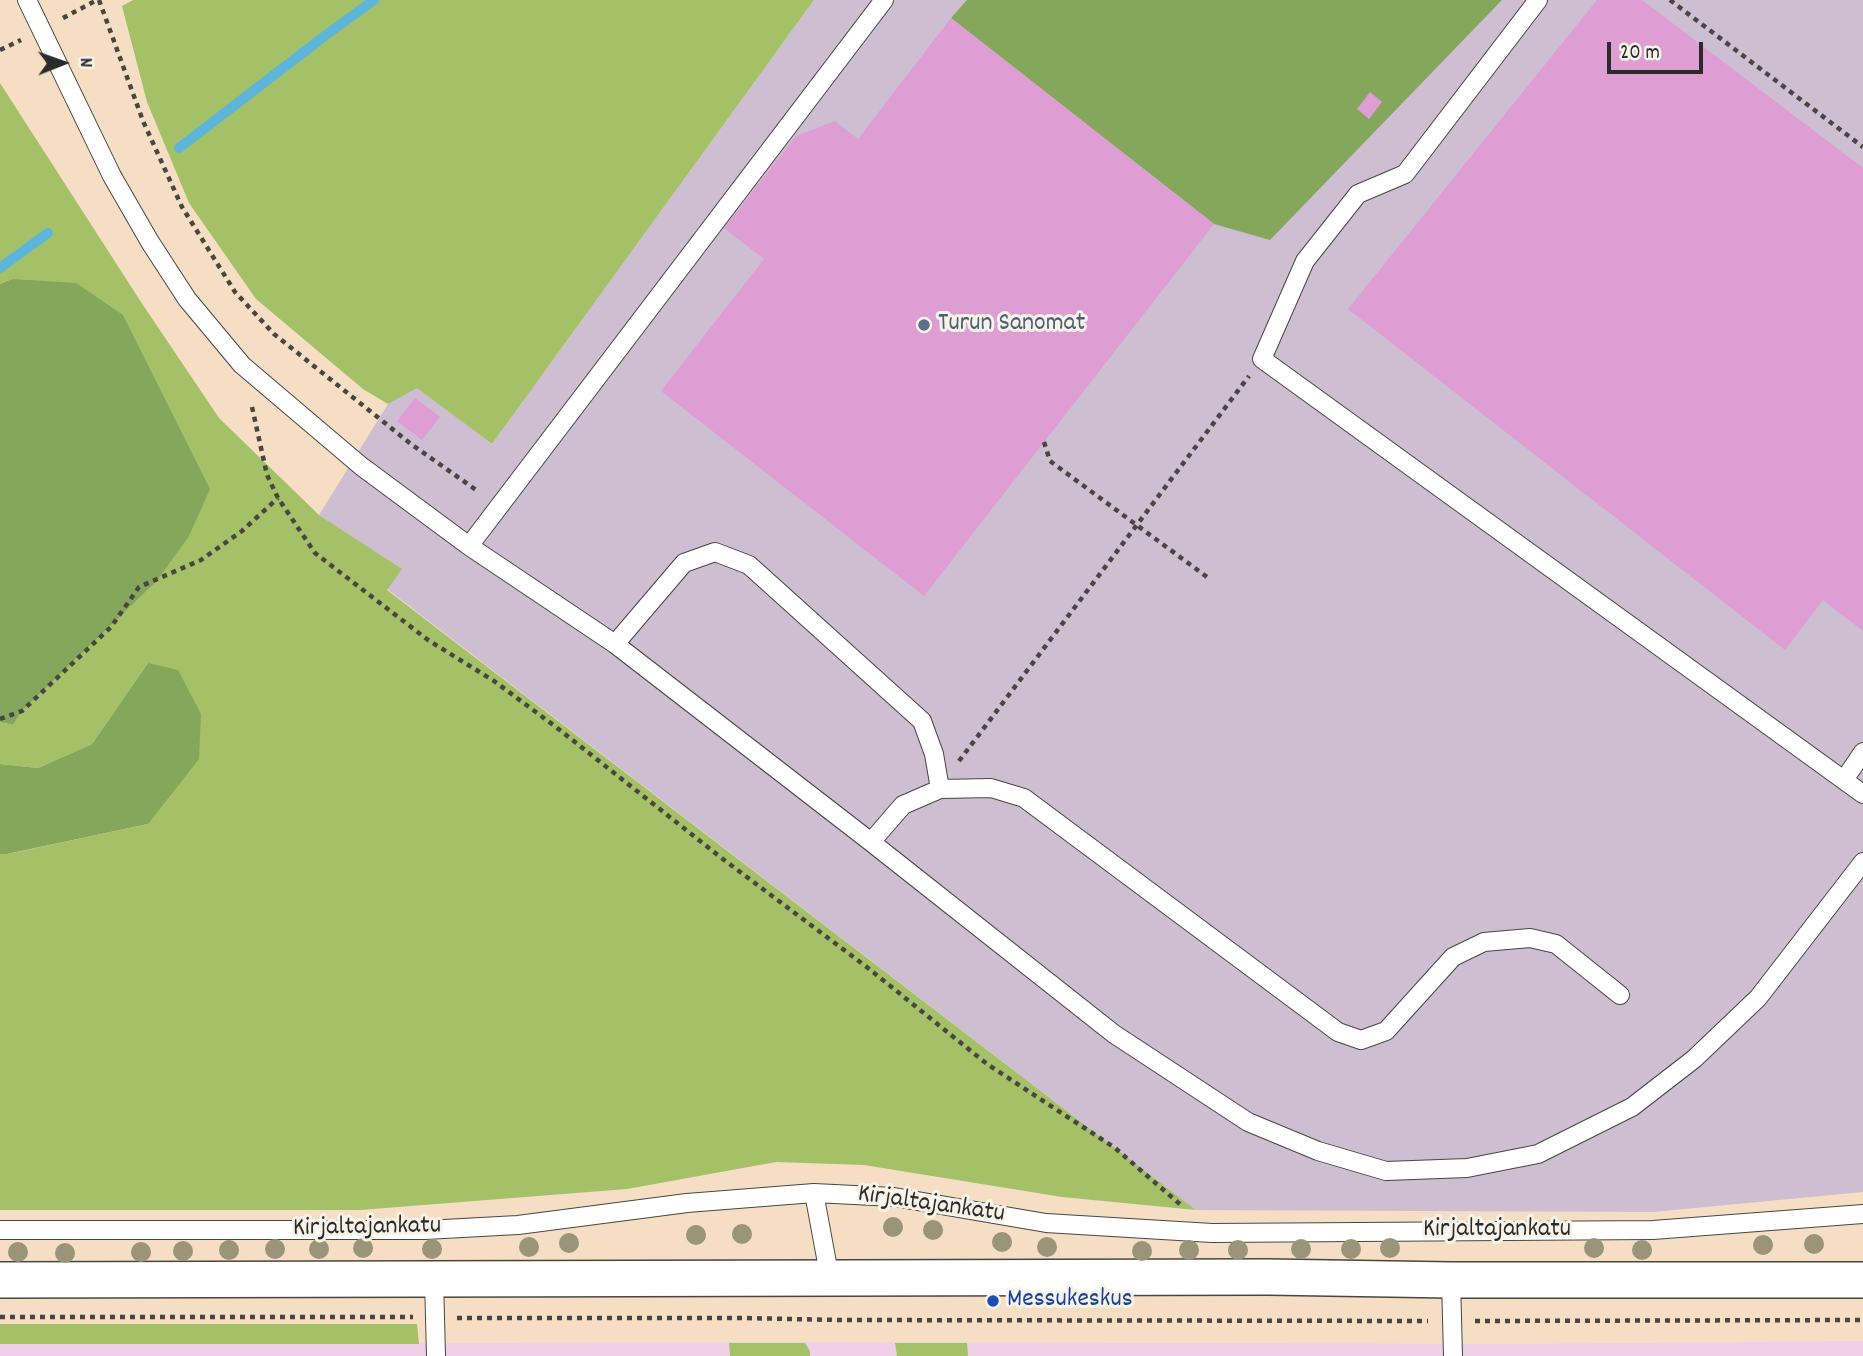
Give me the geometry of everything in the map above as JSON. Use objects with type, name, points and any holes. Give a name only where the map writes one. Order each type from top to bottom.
[{"type":"street","name":"Kirjaltajankatu","points":[[0,1280],[1268,1277],[1863,1280]]},
{"type":"lane","points":[[27,0],[112,176],[150,242],[187,299],[242,365],[361,466],[469,546],[615,644],[872,842],[1114,1034],[1248,1122],[1318,1151],[1386,1171],[1467,1168],[1538,1154],[1632,1107],[1694,1059],[1758,998],[1863,862]]},
{"type":"lane","points":[[469,546],[884,0]]},
{"type":"lane","points":[[1538,0],[1405,174],[1358,194],[1306,261],[1262,359],[1863,794]]},
{"type":"lane","points":[[615,644],[684,563],[715,552],[750,565],[922,721],[934,754],[940,789]]},
{"type":"lane","points":[[1844,780],[1863,752]]},
{"type":"lane","points":[[872,842],[904,805],[940,789],[991,788],[1024,798],[1338,1032],[1361,1040],[1386,1031],[1453,957],[1484,942],[1530,938],[1556,944],[1620,995]]},
{"type":"lane","points":[[814,1193],[830,1279]]},
{"type":"lane","name":"Kirjaltajankatu","points":[[0,1230],[425,1230],[518,1225],[687,1203],[814,1193],[894,1197],[1046,1223],[1212,1233],[1653,1230],[1863,1214]]},
{"type":"lane","points":[[434,1279],[436,1356]]},
{"type":"lane","points":[[1451,1280],[1453,1356]]},
{"type":"path","points":[[99,0],[144,121],[182,207],[235,292],[275,334],[391,428],[500,506]]},
{"type":"path","points":[[1670,0],[1863,147]]},
{"type":"path","points":[[940,789],[970,745],[1262,359]]},
{"type":"path","points":[[242,365],[267,475],[278,498],[315,553],[428,640],[494,681],[566,734],[719,856],[868,968],[987,1064],[1115,1148],[1212,1233]]},
{"type":"path","points":[[1044,442],[1050,461],[1207,578]]},
{"type":"path","points":[[0,719],[22,711],[111,627],[139,587],[201,559],[242,531],[278,498]]},
{"type":"path","points":[[0,1317],[742,1318],[839,1321],[1863,1320]]},
{"type":"shaded area","points":[[814,0],[1863,0],[1863,1192],[1653,1212],[1196,1210],[387,589],[401,569],[319,515],[388,404],[417,387],[492,444]]},
{"type":"shaded area","points":[[1863,1341],[1863,1356],[0,1356],[0,1344],[1512,1344]]},
{"type":"green space","points":[[133,0],[814,0],[492,444],[417,388],[388,404],[363,389],[256,299],[189,203],[147,102],[122,6]]},
{"type":"green space","points":[[967,0],[1502,0],[1270,240],[1214,224],[951,18]]},
{"type":"green space","points":[[0,83],[219,418],[319,515],[402,569],[387,590],[1196,1210],[1062,1197],[864,1165],[776,1162],[627,1189],[360,1210],[0,1210],[0,854],[148,824],[148,663],[92,744],[38,768],[0,764],[0,722],[13,725],[22,711],[156,582],[12,279],[0,284]]},
{"type":"green space","points":[[12,279],[76,283],[123,315],[210,489],[189,536],[156,582],[22,711],[13,725],[0,722],[0,284]]},
{"type":"green space","points":[[148,663],[178,670],[201,714],[199,759],[148,824],[0,854],[0,764],[38,768],[92,744]]},
{"type":"green space","points":[[0,1324],[417,1324],[419,1344],[0,1344]]},
{"type":"green space","points":[[729,1343],[805,1343],[810,1356],[730,1356]]},
{"type":"green space","points":[[895,1343],[967,1343],[968,1356],[897,1356]]},
{"type":"building","points":[[1597,0],[1642,0],[1863,168],[1863,631],[1823,600],[1785,650],[1348,309]]},
{"type":"building","name":"Turun Sanomat","points":[[951,18],[1214,224],[924,596],[661,391],[764,259],[724,228],[796,136],[835,121],[858,139]]},
{"type":"building","points":[[1370,92],[1382,102],[1369,119],[1357,109]]},
{"type":"building","points":[[415,398],[440,417],[422,440],[397,421]]},
{"type":"waterway","points":[[179,148],[374,0]]},
{"type":"waterway","points":[[0,268],[48,233]]},
{"type":"place","name":"Turun Sanomat","points":[[924,325]]},
{"type":"place","name":"Messukeskus","points":[[993,1301]]}]
